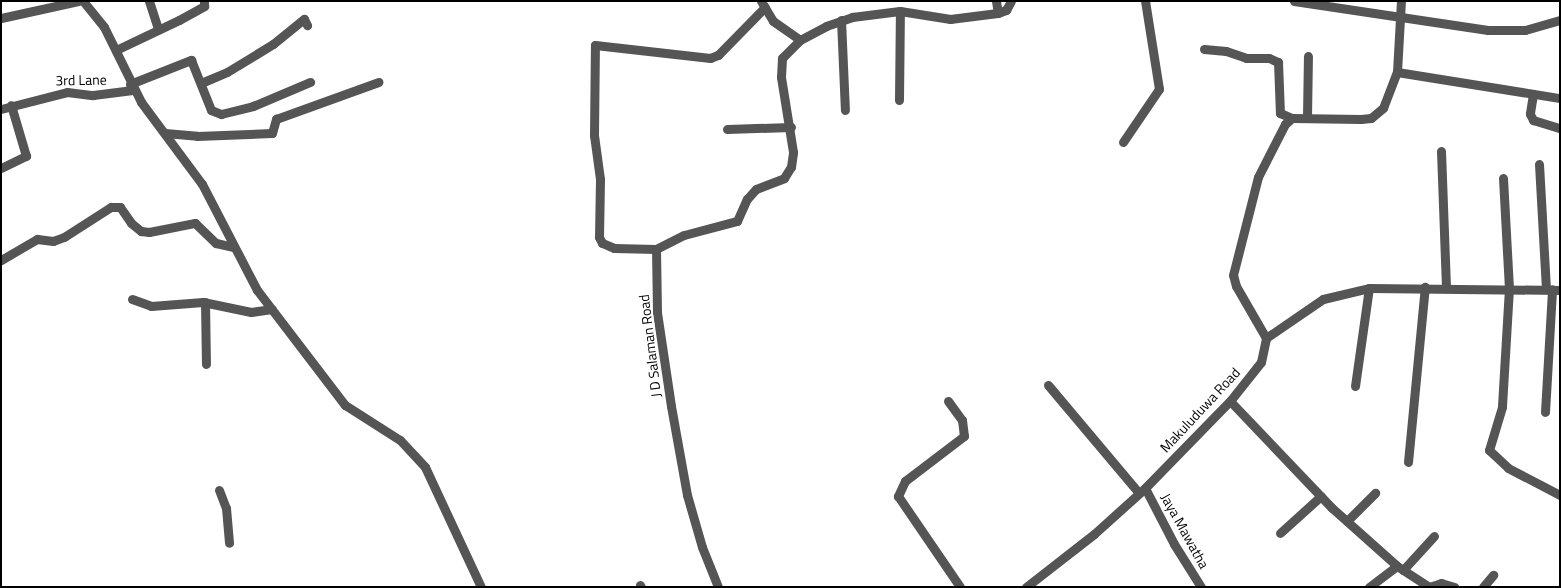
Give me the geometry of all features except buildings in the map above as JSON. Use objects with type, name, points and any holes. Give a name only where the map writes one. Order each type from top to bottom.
[{"type":"street","points":[[1,18],[78,1]]},
{"type":"street","points":[[83,1],[104,27],[132,87],[198,176],[250,279],[272,309],[345,405],[391,433],[417,456],[430,477],[481,587]]},
{"type":"street","points":[[149,1],[158,28]]},
{"type":"street","points":[[996,1],[998,13]]},
{"type":"street","points":[[800,40],[773,21],[763,4],[718,55],[710,58],[595,45],[594,135],[600,179],[599,237],[602,243],[614,248],[656,249],[684,235],[740,219],[749,196],[756,189],[784,178],[791,167],[791,127],[781,77],[782,58],[800,40],[841,20],[900,11],[950,19],[998,13],[1006,10],[1011,1]]},
{"type":"street","points":[[1123,142],[1160,89],[1145,1]]},
{"type":"street","points":[[1294,1],[1488,30],[1525,30],[1560,20]]},
{"type":"street","points":[[1204,49],[1226,51],[1246,58],[1269,58],[1278,62],[1280,113],[1292,118],[1370,118],[1387,102],[1397,72],[1401,1]]},
{"type":"street","points":[[116,50],[206,3]]},
{"type":"street","points":[[899,100],[900,11]]},
{"type":"street","points":[[307,25],[304,19],[257,53],[201,83],[211,110],[221,114],[253,106],[310,82]]},
{"type":"street","points":[[841,20],[845,110]]},
{"type":"street","points":[[1307,117],[1308,56]]},
{"type":"street","name":"3rd Lane","points":[[1,108],[67,92],[93,95],[132,87],[188,60],[193,62],[201,83]]},
{"type":"street","points":[[1397,72],[1560,98]]},
{"type":"street","points":[[165,132],[197,136],[272,133],[276,119],[378,82]]},
{"type":"street","points":[[1533,94],[1530,114],[1533,120],[1560,128]]},
{"type":"street","points":[[1,168],[26,156],[11,105]]},
{"type":"street","points":[[1292,118],[1285,124],[1258,177],[1251,215],[1234,268],[1236,286],[1266,338],[1323,298],[1369,288],[1553,289]]},
{"type":"street","points":[[727,129],[791,127]]},
{"type":"street","points":[[1441,151],[1446,287]]},
{"type":"street","points":[[1539,164],[1553,289],[1545,412]]},
{"type":"street","points":[[1503,178],[1509,288],[1502,407],[1489,450],[1508,468],[1560,495]]},
{"type":"street","points":[[1,260],[37,239],[53,240],[64,237],[111,207],[120,207],[131,223],[141,231],[149,232],[195,223],[216,243],[234,247]]},
{"type":"street","name":"J D Salaman Road","points":[[656,249],[657,312],[687,495],[702,547],[718,587]]},
{"type":"street","points":[[1408,462],[1425,287]]},
{"type":"street","points":[[1356,386],[1369,288]]},
{"type":"street","points":[[132,299],[162,306],[206,302],[251,312],[272,309]]},
{"type":"street","points":[[206,302],[206,364]]},
{"type":"street","name":"Makuluduwa Road","points":[[1026,587],[1094,534],[1142,490],[1230,401],[1261,362],[1266,338]]},
{"type":"street","name":"Jaya Mawatha","points":[[1048,385],[1142,490],[1201,587]]},
{"type":"street","points":[[948,401],[962,420],[964,436],[905,481],[898,496],[960,587]]},
{"type":"street","points":[[1230,401],[1321,496],[1400,568],[1429,587],[1441,583],[1454,587]]},
{"type":"street","points":[[219,490],[226,508],[229,543]]},
{"type":"street","points":[[1347,521],[1375,494]]},
{"type":"street","points":[[1280,533],[1321,496]]},
{"type":"street","points":[[1369,587],[1400,568],[1434,536]]},
{"type":"street","points":[[1484,587],[1493,575]]}]
